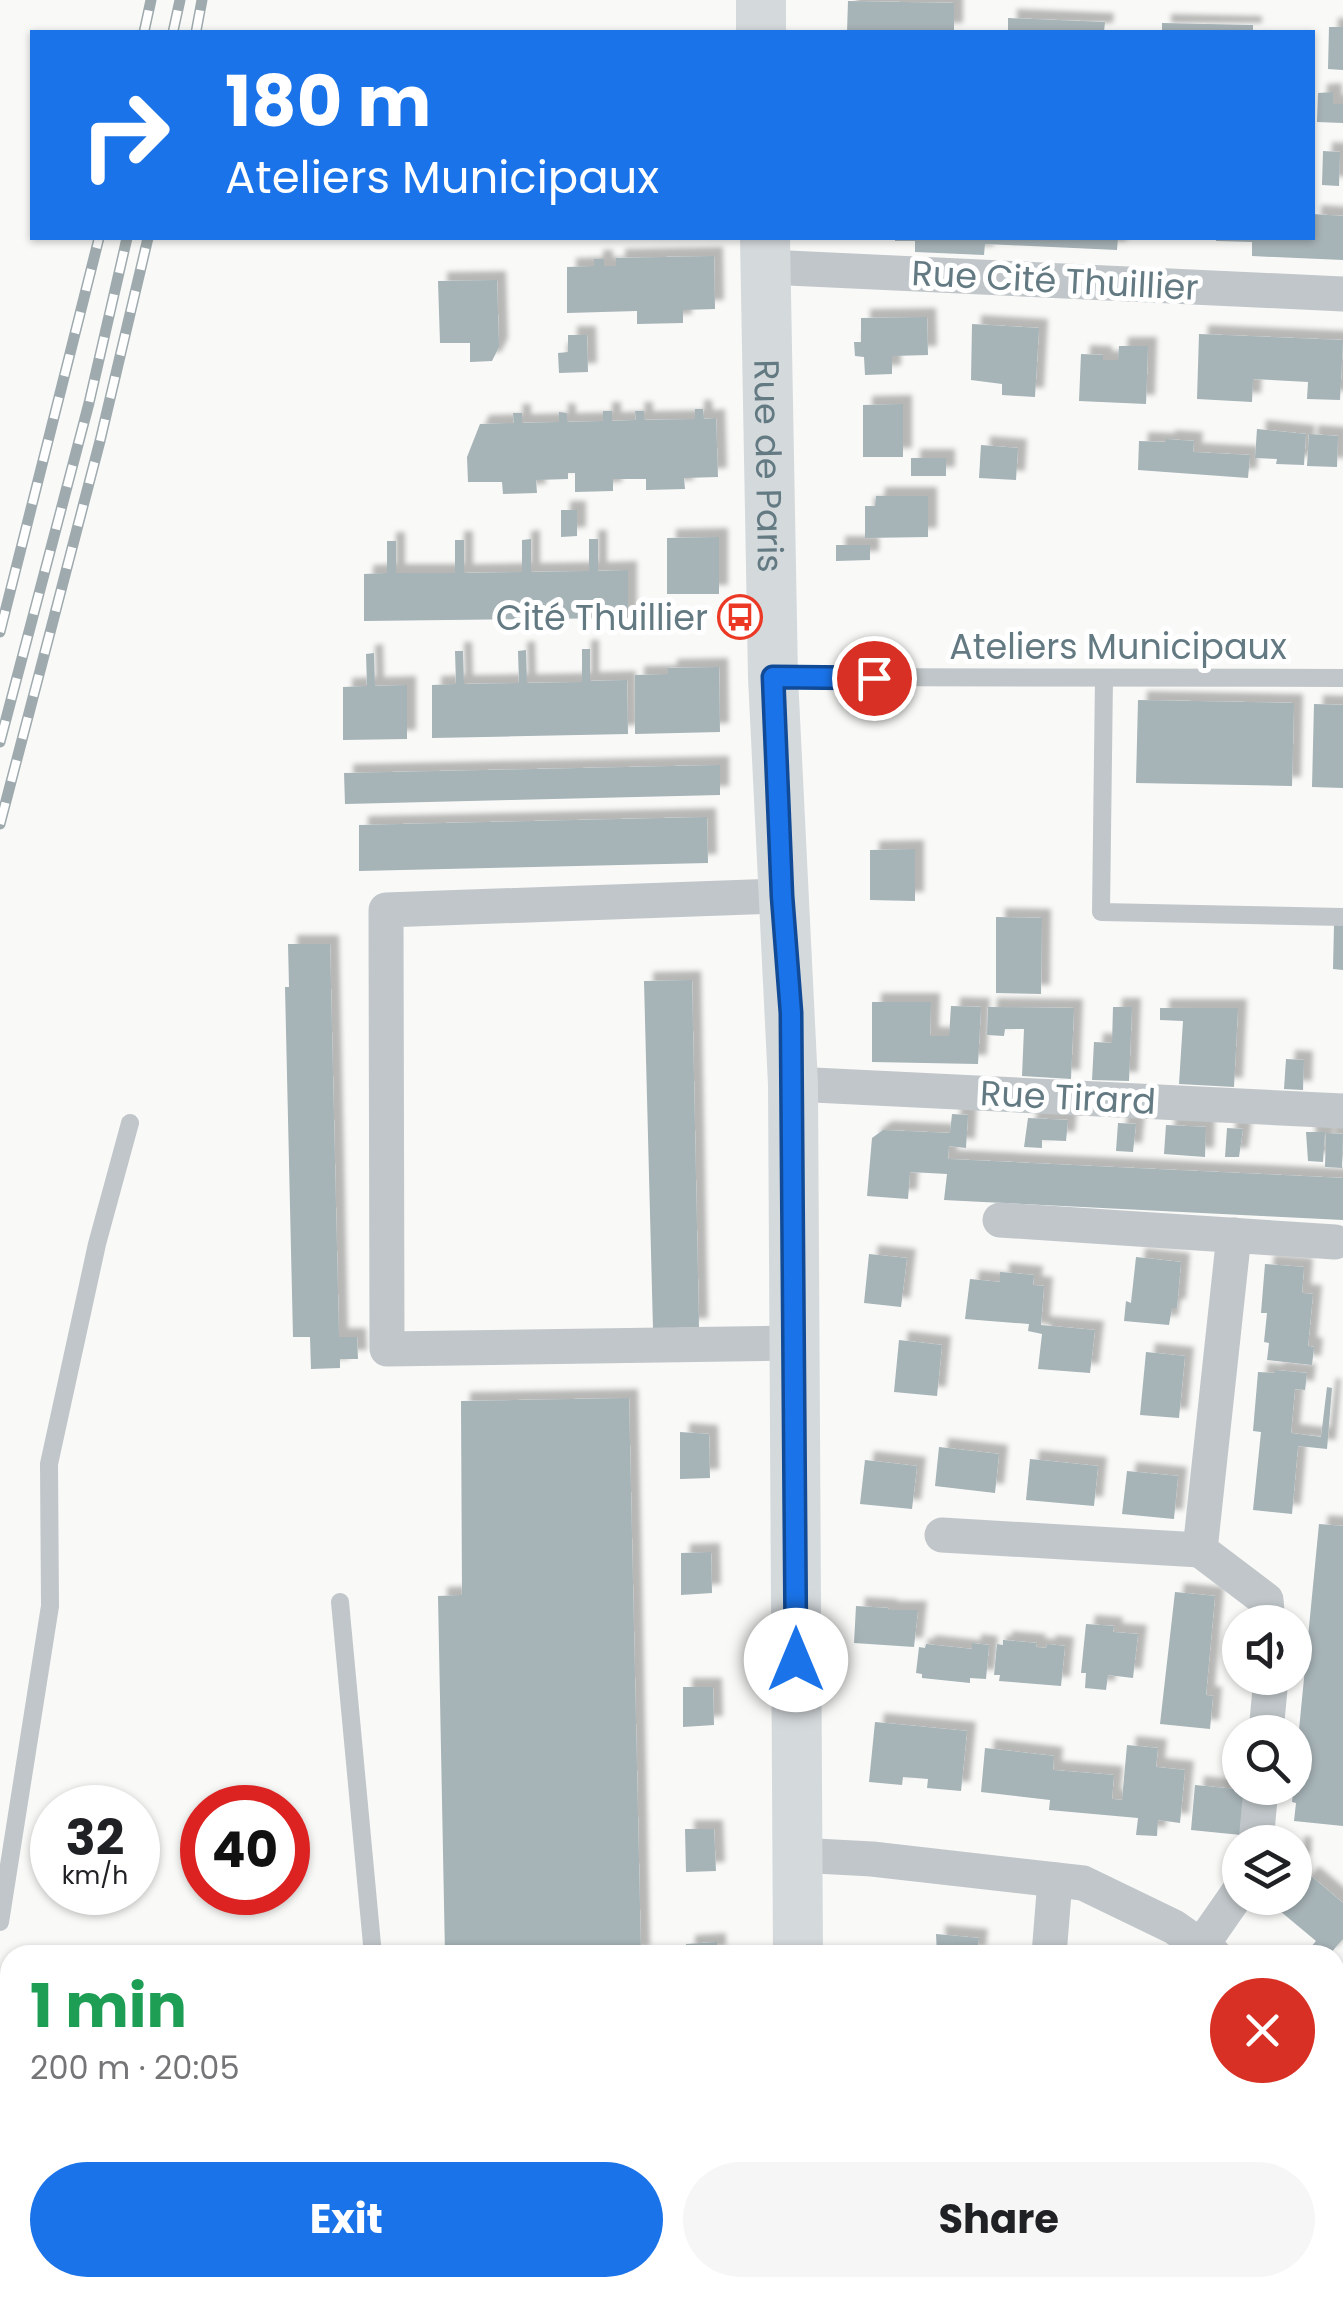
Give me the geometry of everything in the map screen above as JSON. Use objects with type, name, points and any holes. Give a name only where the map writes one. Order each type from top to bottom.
[{"type":"street","points":[[760,0],[761,30]]},
{"type":"street","name":"Rue Cité Thuillier","points":[[766,252],[1343,294]]},
{"type":"street","name":"Rue de Paris","points":[[766,252],[773,677],[791,1013],[798,1945]]},
{"type":"street","points":[[782,896],[386,910],[387,1349],[794,1342]]},
{"type":"street","name":"Rue Tirard","points":[[792,1084],[1343,1111]]},
{"type":"street","points":[[1000,1220],[1335,1242]]},
{"type":"street","points":[[1200,1550],[1234,1235]]},
{"type":"street","points":[[942,1535],[1200,1550],[1266,1600],[1266,1605]]},
{"type":"street","points":[[797,1855],[872,1858],[1083,1883],[1174,1927],[1200,1945]]},
{"type":"street","points":[[1050,1945],[1055,1880]]},
{"type":"street","points":[[1211,1945],[1227,1915]]},
{"type":"lane","name":"Ateliers Municipaux","points":[[773,677],[1343,678]]},
{"type":"lane","points":[[1104,678],[1101,912],[1343,917]]},
{"type":"lane","points":[[0,1922],[50,1606],[48,1464],[97,1244],[130,1122]]},
{"type":"lane","points":[[340,1602],[372,1945]]},
{"type":"building","points":[[848,1],[954,3],[954,30],[847,30]]},
{"type":"building","points":[[1008,18],[1105,22],[1104,30],[1008,30]]},
{"type":"building","points":[[1162,23],[1253,25],[1253,30],[1162,30]]},
{"type":"building","points":[[1329,27],[1343,27],[1343,70],[1328,69]]},
{"type":"building","points":[[1333,92],[1333,104],[1343,104],[1343,123],[1317,122],[1318,93]]},
{"type":"building","points":[[1323,151],[1340,152],[1339,186],[1322,185]]},
{"type":"building","points":[[1315,214],[1343,216],[1343,260],[1252,256],[1252,242],[1216,241],[1315,240]]},
{"type":"building","points":[[1118,240],[1117,250],[985,244],[984,255],[915,252],[915,241],[895,241]]},
{"type":"building","points":[[714,256],[715,309],[683,310],[683,323],[637,324],[637,311],[567,313],[567,267],[594,266],[594,259],[604,259],[604,266],[616,266],[616,258]]},
{"type":"building","points":[[497,280],[499,347],[492,361],[470,362],[470,343],[440,343],[438,281]]},
{"type":"building","points":[[927,317],[928,355],[892,356],[892,374],[865,375],[864,357],[855,356],[854,342],[861,342],[861,318]]},
{"type":"building","points":[[972,324],[1039,328],[1035,397],[1002,395],[1002,384],[971,380]]},
{"type":"building","points":[[1199,334],[1343,340],[1340,400],[1307,399],[1308,382],[1253,379],[1252,402],[1197,399]]},
{"type":"building","points":[[568,335],[587,335],[588,372],[559,373],[558,353],[568,352]]},
{"type":"building","points":[[1119,346],[1148,346],[1146,404],[1079,401],[1081,354],[1118,360]]},
{"type":"building","points":[[903,404],[903,457],[863,457],[863,405]]},
{"type":"building","points":[[695,409],[703,409],[704,419],[716,418],[718,477],[684,478],[685,489],[646,490],[646,479],[613,479],[613,491],[575,492],[575,473],[568,473],[568,479],[536,480],[537,493],[503,494],[502,482],[468,482],[467,457],[480,424],[514,423],[513,413],[522,413],[522,423],[559,422],[559,412],[567,413],[567,422],[603,421],[603,411],[612,411],[612,421],[636,420],[635,411],[644,411],[644,420],[695,419]]},
{"type":"building","points":[[1257,429],[1306,434],[1304,465],[1255,458]]},
{"type":"building","points":[[1309,434],[1338,436],[1337,467],[1307,466]]},
{"type":"building","points":[[1139,441],[1194,441],[1193,452],[1250,455],[1248,478],[1138,470]]},
{"type":"building","points":[[981,445],[1018,448],[1016,480],[979,478]]},
{"type":"building","points":[[911,458],[946,458],[946,476],[911,476]]},
{"type":"building","points":[[876,496],[928,496],[928,537],[865,538],[865,506],[875,506]]},
{"type":"building","points":[[561,510],[577,510],[577,536],[561,537]]},
{"type":"building","points":[[719,537],[719,594],[667,594],[667,538]]},
{"type":"building","points":[[531,539],[531,572],[589,571],[589,539],[598,539],[598,571],[628,570],[628,618],[364,621],[364,574],[387,573],[387,541],[396,541],[396,573],[455,573],[455,540],[464,540],[464,573],[522,572],[522,540]]},
{"type":"building","points":[[836,545],[870,545],[870,560],[836,561]]},
{"type":"building","points":[[582,649],[590,649],[590,681],[627,680],[628,734],[432,738],[432,685],[456,684],[455,651],[463,651],[464,684],[519,683],[518,651],[526,650],[527,683],[582,682]]},
{"type":"building","points":[[374,653],[375,686],[407,685],[407,739],[343,740],[343,687],[367,686],[366,654]]},
{"type":"building","points":[[719,667],[720,732],[635,734],[635,675],[668,674],[668,668]]},
{"type":"building","points":[[1138,700],[1294,703],[1292,786],[1136,783]]},
{"type":"building","points":[[1314,704],[1343,705],[1343,788],[1312,787]]},
{"type":"building","points":[[720,765],[720,795],[345,804],[344,773]]},
{"type":"building","points":[[707,817],[708,863],[359,871],[359,825]]},
{"type":"building","points":[[915,849],[915,901],[870,900],[870,850]]},
{"type":"building","points":[[996,917],[1042,918],[1041,994],[996,993]]},
{"type":"building","points":[[1334,925],[1343,925],[1343,970],[1333,969]]},
{"type":"building","points":[[288,944],[330,944],[339,1337],[357,1337],[358,1359],[340,1359],[340,1368],[311,1369],[310,1337],[293,1337],[285,987],[289,987]]},
{"type":"building","points":[[692,980],[699,1327],[653,1329],[644,981]]},
{"type":"building","points":[[872,1002],[931,1002],[930,1036],[949,1036],[951,1006],[981,1007],[978,1064],[872,1062]]},
{"type":"building","points":[[988,1007],[1074,1008],[1071,1079],[1022,1076],[1024,1029],[1005,1029],[1004,1036],[987,1035]]},
{"type":"building","points":[[1113,1007],[1132,1007],[1129,1081],[1092,1080],[1094,1042],[1112,1043]]},
{"type":"building","points":[[1160,1008],[1238,1008],[1234,1087],[1179,1084],[1183,1021],[1160,1020]]},
{"type":"building","points":[[1286,1059],[1304,1060],[1303,1090],[1284,1089]]},
{"type":"building","points":[[952,1114],[968,1115],[966,1148],[949,1146],[948,1159],[1343,1178],[1343,1220],[944,1200],[947,1174],[910,1172],[908,1199],[867,1196],[872,1138],[883,1130],[950,1133]]},
{"type":"building","points":[[1028,1118],[1068,1120],[1066,1141],[1042,1140],[1042,1148],[1024,1147]]},
{"type":"building","points":[[1118,1123],[1136,1124],[1133,1152],[1116,1151]]},
{"type":"building","points":[[1166,1125],[1206,1127],[1205,1157],[1164,1154]]},
{"type":"building","points":[[1227,1128],[1243,1129],[1239,1157],[1225,1157]]},
{"type":"building","points":[[1306,1132],[1325,1132],[1323,1162],[1308,1161]]},
{"type":"building","points":[[1326,1133],[1343,1134],[1342,1168],[1325,1167]]},
{"type":"building","points":[[869,1254],[907,1258],[901,1307],[864,1303]]},
{"type":"building","points":[[1136,1257],[1181,1262],[1177,1308],[1172,1308],[1169,1325],[1124,1321],[1126,1301],[1131,1303]]},
{"type":"building","points":[[1265,1264],[1304,1267],[1302,1293],[1313,1294],[1308,1346],[1314,1347],[1312,1365],[1267,1360],[1267,1313],[1261,1313]]},
{"type":"building","points":[[1000,1272],[1034,1275],[1033,1285],[1044,1286],[1041,1325],[1095,1330],[1090,1373],[1038,1369],[1042,1334],[1028,1331],[1029,1324],[965,1319],[970,1279],[1000,1282]]},
{"type":"building","points":[[899,1340],[942,1345],[937,1396],[894,1392]]},
{"type":"building","points":[[1146,1352],[1185,1356],[1179,1418],[1140,1415]]},
{"type":"building","points":[[1258,1372],[1307,1373],[1305,1390],[1295,1389],[1291,1433],[1321,1437],[1327,1387],[1332,1388],[1327,1449],[1298,1446],[1292,1514],[1253,1510],[1261,1432],[1253,1431]]},
{"type":"building","points":[[629,1398],[641,1945],[445,1945],[438,1596],[462,1595],[461,1401]]},
{"type":"building","points":[[680,1432],[709,1434],[710,1478],[680,1479]]},
{"type":"building","points":[[939,1447],[999,1454],[995,1493],[935,1486]]},
{"type":"building","points":[[1030,1459],[1098,1466],[1094,1506],[1026,1500]]},
{"type":"building","points":[[865,1460],[917,1466],[912,1509],[860,1504]]},
{"type":"building","points":[[1127,1471],[1178,1476],[1174,1519],[1122,1514]]},
{"type":"building","points":[[1319,1524],[1343,1526],[1343,1826],[1294,1821],[1296,1805],[1312,1805],[1312,1715],[1300,1715],[1302,1695],[1312,1695],[1311,1605]]},
{"type":"building","points":[[711,1552],[712,1593],[681,1595],[681,1553]]},
{"type":"building","points":[[1175,1592],[1215,1596],[1206,1695],[1213,1696],[1210,1729],[1160,1724]]},
{"type":"building","points":[[856,1606],[918,1610],[914,1647],[854,1643]]},
{"type":"building","points":[[1086,1624],[1114,1626],[1113,1632],[1138,1634],[1133,1678],[1108,1675],[1106,1690],[1085,1688],[1086,1673],[1081,1673]]},
{"type":"building","points":[[1003,1640],[1037,1643],[1036,1647],[1046,1648],[1047,1644],[1065,1646],[1061,1686],[999,1681],[1000,1675],[994,1675],[997,1644],[1003,1645]]},
{"type":"building","points":[[972,1643],[989,1645],[986,1679],[970,1678],[970,1683],[922,1678],[922,1674],[916,1673],[919,1647],[925,1648],[926,1644],[972,1649]]},
{"type":"building","points":[[683,1687],[713,1687],[714,1725],[683,1727]]},
{"type":"building","points":[[875,1722],[967,1731],[961,1791],[927,1788],[928,1779],[903,1777],[902,1785],[869,1782]]},
{"type":"building","points":[[1127,1745],[1158,1748],[1156,1767],[1185,1770],[1180,1823],[1158,1820],[1157,1836],[1136,1835],[1138,1818],[1049,1810],[1050,1800],[981,1792],[985,1748],[1054,1756],[1053,1770],[1114,1775],[1112,1799],[1122,1800]]},
{"type":"building","points":[[1195,1785],[1222,1788],[1222,1805],[1244,1805],[1242,1825],[1222,1825],[1222,1833],[1191,1830]]},
{"type":"building","points":[[685,1829],[714,1829],[716,1871],[686,1872]]},
{"type":"building","points":[[1312,1877],[1343,1903],[1343,1939],[1338,1945],[1313,1945],[1316,1941],[1285,1915],[1312,1915]]},
{"type":"building","points":[[936,1934],[979,1938],[978,1945],[937,1945]]},
{"type":"railway","points":[[144,30],[151,0]]},
{"type":"railway","points":[[173,30],[180,0]]},
{"type":"railway","points":[[196,30],[202,0]]},
{"type":"railway","points":[[0,632],[98,240]]},
{"type":"railway","points":[[0,742],[89,403],[127,240]]},
{"type":"railway","points":[[0,824],[100,441],[148,240]]},
{"type":"place","name":"Cité Thuillier","points":[[740,617]]},
{"type":"route","points":[[796,1660],[791,1013],[773,677],[874,678]]}]
